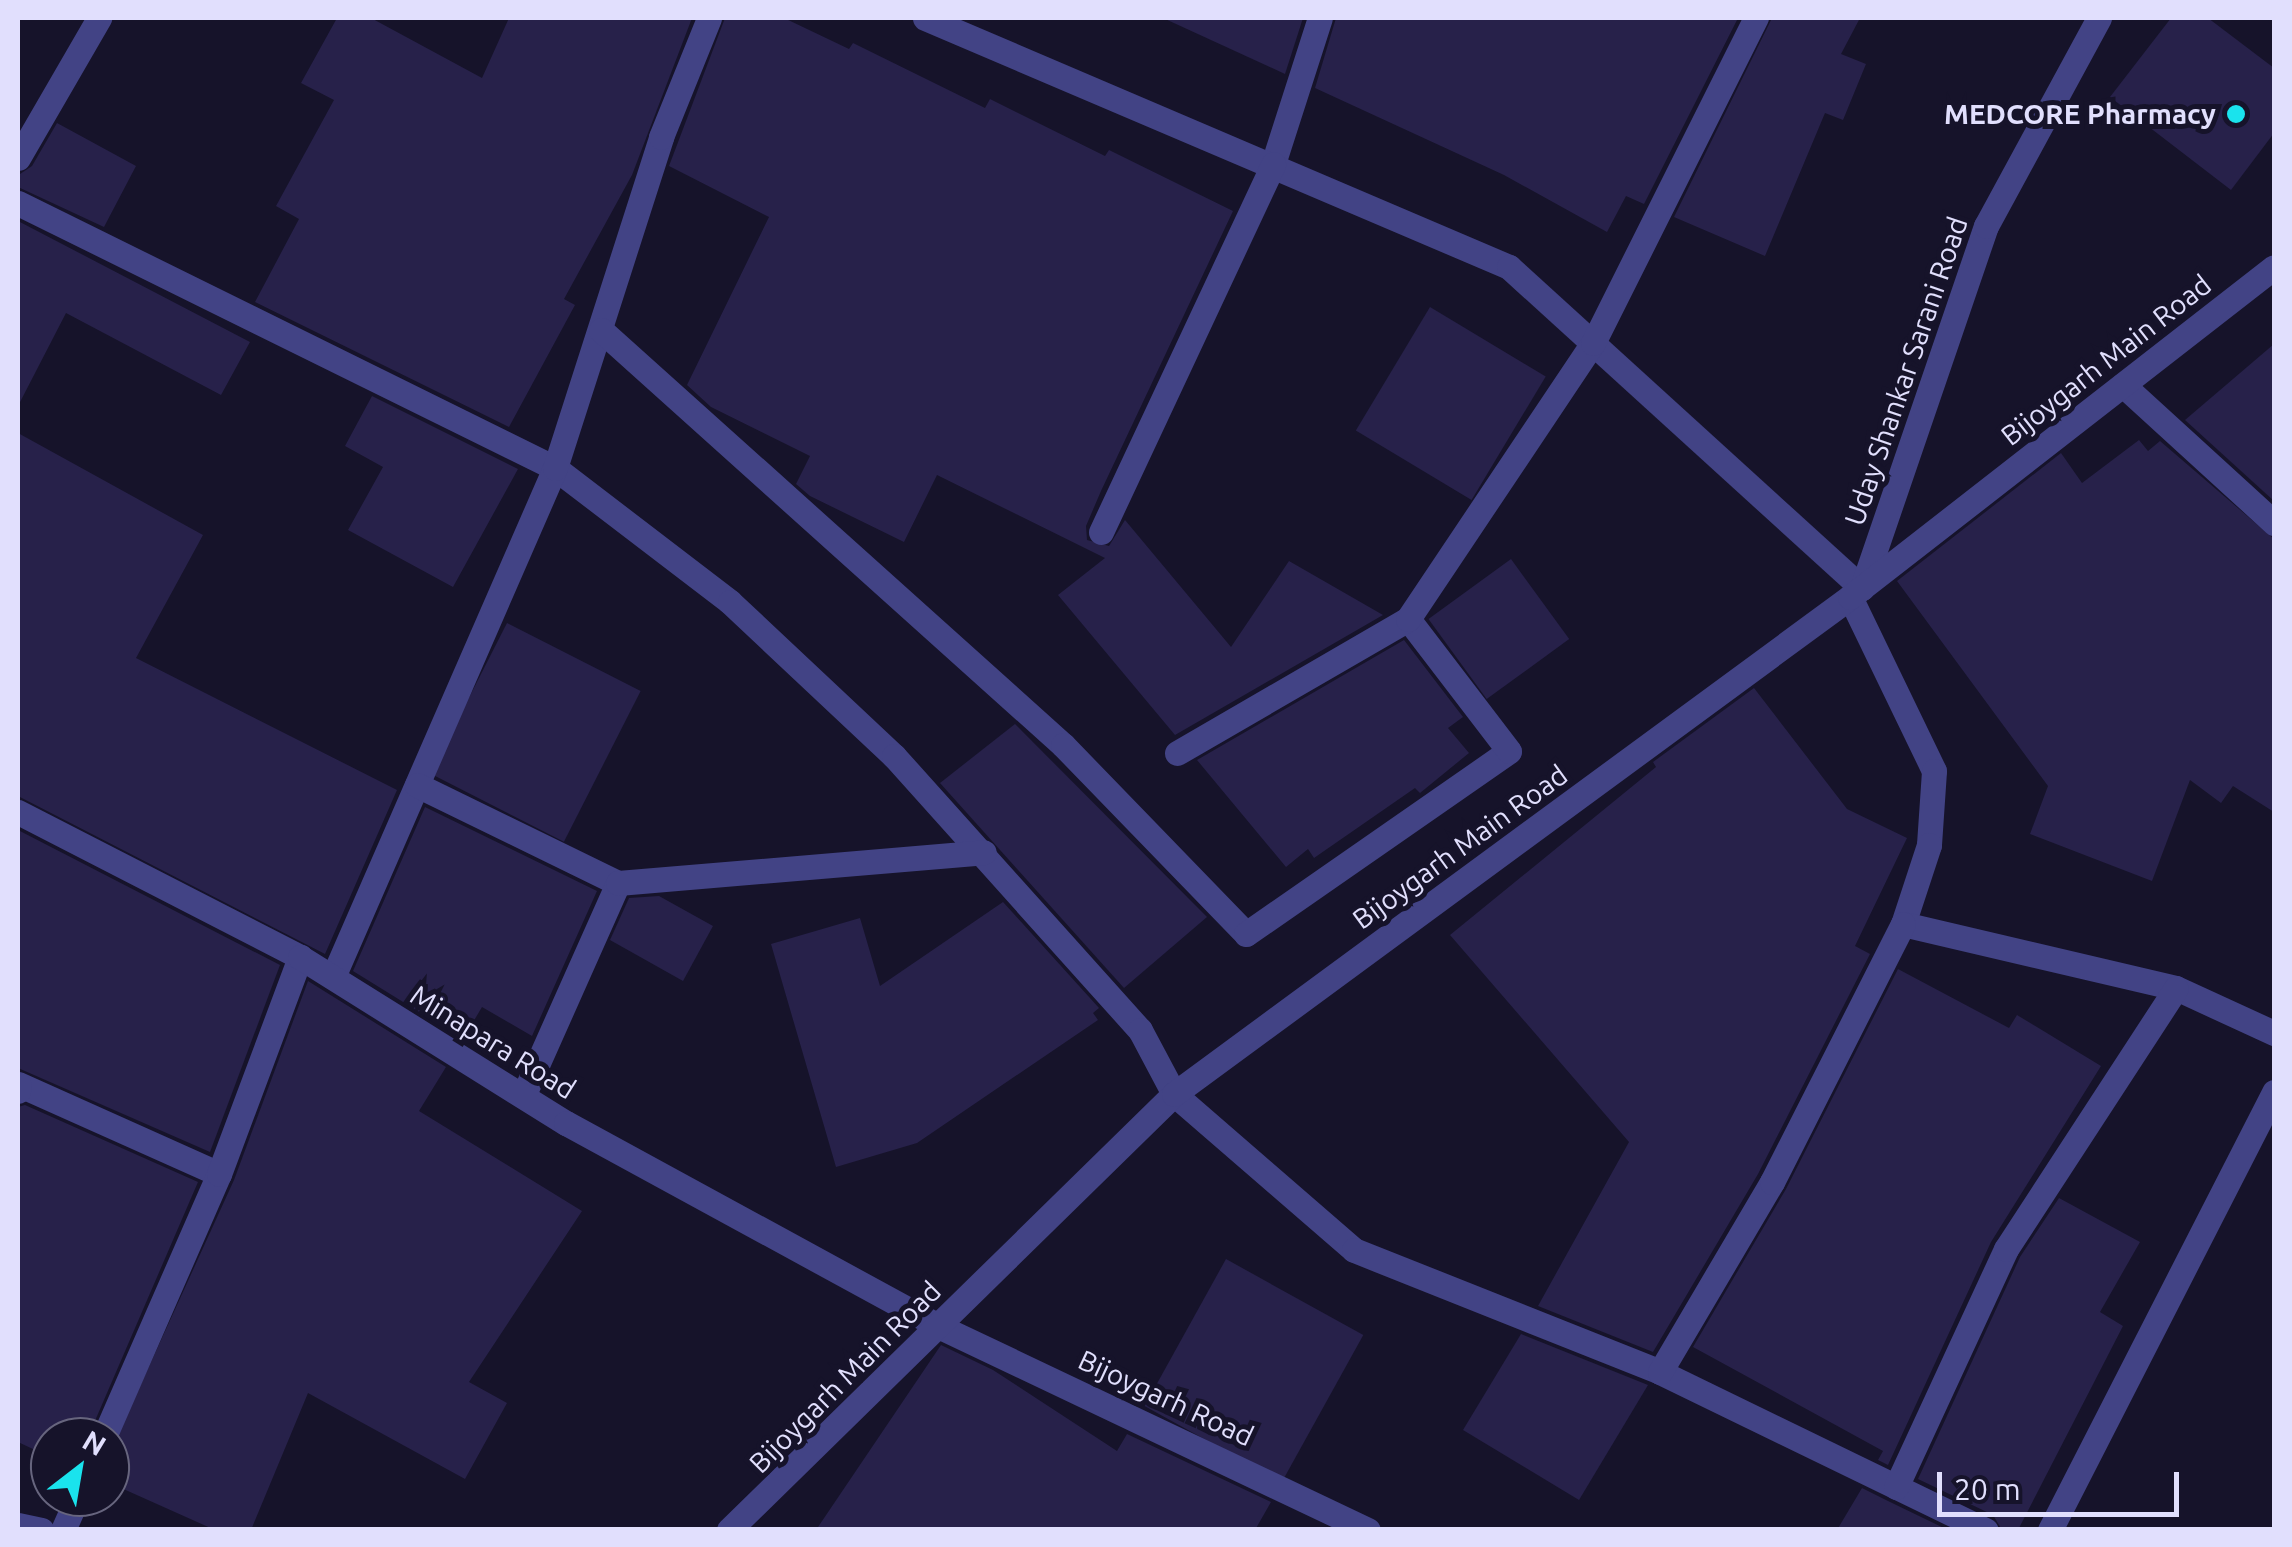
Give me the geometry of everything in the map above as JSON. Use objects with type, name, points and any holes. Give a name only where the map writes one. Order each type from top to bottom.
[{"type":"street","points":[[18,158],[99,18]]},
{"type":"street","points":[[333,977],[555,468],[661,137],[708,18]]},
{"type":"street","points":[[926,18],[1509,267],[1856,593],[1934,771],[1929,846],[1904,924],[1772,1182],[1660,1372]]},
{"type":"street","points":[[1101,532],[1273,164],[1320,18]]},
{"type":"street","points":[[1177,752],[1408,618],[1593,343],[1756,18]]},
{"type":"street","name":"Uday Shankar Sarani Road","points":[[1856,593],[1986,226],[2099,18]]},
{"type":"street","points":[[18,203],[555,468],[730,602],[894,756],[984,852],[1140,1030],[1174,1094],[1354,1250],[1660,1372],[1986,1530]]},
{"type":"street","name":"Bijoygarh Main Road","points":[[730,1530],[1174,1094],[1856,593],[2274,267]]},
{"type":"street","points":[[600,330],[1063,745],[1246,934],[1509,750],[1408,618]]},
{"type":"street","points":[[2123,385],[2274,523]]},
{"type":"street","points":[[417,786],[618,883],[984,852]]},
{"type":"street","name":"Minapara Road","points":[[18,812],[300,957],[523,1096],[936,1325]]},
{"type":"street","points":[[523,1096],[618,883]]},
{"type":"street","points":[[1904,924],[2176,988],[2274,1033]]},
{"type":"street","points":[[113,1417],[220,1174],[300,957]]},
{"type":"street","points":[[1896,1487],[2006,1249],[2176,988]]},
{"type":"street","points":[[18,1087],[220,1174]]},
{"type":"street","points":[[2050,1530],[2274,1092]]},
{"type":"street","name":"Bijoygarh Road","points":[[936,1325],[1368,1530]]},
{"type":"street","points":[[18,1525],[42,1530]]},
{"type":"building","points":[[337,18],[371,18],[482,78],[509,18],[692,18],[632,175],[564,299],[575,305],[509,427],[255,302],[299,219],[276,206],[334,100],[301,83]]},
{"type":"building","points":[[725,18],[784,18],[849,49],[853,43],[985,108],[990,99],[1105,156],[1109,150],[1233,211],[1101,491],[1086,526],[1087,540],[1109,546],[1125,520],[1231,647],[1289,561],[1383,615],[1175,735],[1058,595],[1105,558],[937,475],[904,542],[810,496],[796,484],[810,456],[711,407],[687,385],[769,217],[669,166]]},
{"type":"building","points":[[1163,18],[1303,18],[1285,74]]},
{"type":"building","points":[[1336,18],[1738,18],[1644,204],[1626,196],[1607,232],[1504,175],[1315,88]]},
{"type":"building","points":[[1772,18],[1860,18],[1841,54],[1866,64],[1843,120],[1825,113],[1765,256],[1674,217]]},
{"type":"building","points":[[2171,18],[2208,18],[2274,68],[2274,133],[2231,190],[2110,97]]},
{"type":"building","points":[[57,123],[136,166],[104,227],[18,187],[20,174],[32,166]]},
{"type":"building","points":[[18,221],[250,342],[221,395],[66,313],[18,406]]},
{"type":"building","points":[[1430,307],[1546,377],[1472,500],[1356,430]]},
{"type":"building","points":[[2274,344],[2274,501],[2185,420]]},
{"type":"building","points":[[372,396],[518,469],[453,587],[348,530],[383,467],[345,446]]},
{"type":"building","points":[[18,433],[203,535],[136,658],[397,790],[325,954],[18,796]]},
{"type":"building","points":[[2139,440],[2148,451],[2160,441],[2274,539],[2274,812],[2233,786],[2221,803],[2190,780],[2152,881],[2030,834],[2048,786],[1897,581],[2061,453],[2082,483]]},
{"type":"building","points":[[1511,559],[1569,639],[1487,699],[1428,619]]},
{"type":"building","points":[[507,623],[641,691],[564,842],[430,774]]},
{"type":"building","points":[[1404,640],[1463,717],[1448,728],[1469,753],[1420,793],[1415,788],[1314,858],[1308,849],[1286,867],[1197,760]]},
{"type":"building","points":[[1754,688],[1847,809],[1907,838],[1855,946],[1870,954],[1758,1174],[1653,1352],[1538,1306],[1629,1142],[1450,935],[1656,767],[1653,762]]},
{"type":"building","points":[[1015,724],[1207,917],[1124,988],[940,783]]},
{"type":"building","points":[[425,807],[597,891],[532,1036],[482,1007],[463,1039],[353,971]]},
{"type":"building","points":[[18,830],[280,965],[210,1152],[18,1068]]},
{"type":"building","points":[[659,896],[713,926],[683,981],[610,940],[629,898]]},
{"type":"building","points":[[1003,902],[1099,1008],[1093,1013],[1098,1020],[917,1143],[836,1167],[771,944],[860,918],[880,986]]},
{"type":"building","points":[[1898,969],[2009,1028],[2017,1015],[2101,1066],[1991,1242],[1888,1465],[1878,1460],[1883,1451],[1693,1347],[1786,1189]]},
{"type":"building","points":[[308,981],[446,1067],[419,1111],[582,1211],[469,1382],[507,1403],[465,1479],[308,1393],[251,1530],[215,1530],[130,1492],[130,1417],[126,1417],[234,1180]]},
{"type":"building","points":[[25,1105],[198,1182],[97,1417],[30,1417],[30,1448],[18,1442],[18,1107]]},
{"type":"building","points":[[2059,1198],[2140,1242],[2100,1312],[2123,1326],[2018,1530],[2002,1530],[1993,1515],[1918,1479],[2020,1257]]},
{"type":"building","points":[[1226,1259],[1363,1335],[1282,1482],[1145,1406]]},
{"type":"building","points":[[1521,1334],[1648,1385],[1579,1500],[1463,1430]]},
{"type":"building","points":[[941,1345],[993,1370],[1117,1451],[1127,1434],[1271,1502],[1255,1530],[816,1530]]},
{"type":"building","points":[[1862,1488],[1888,1501],[1948,1530],[1837,1530]]},
{"type":"place","name":"MEDCORE Pharmacy","points":[[2236,114]]}]
